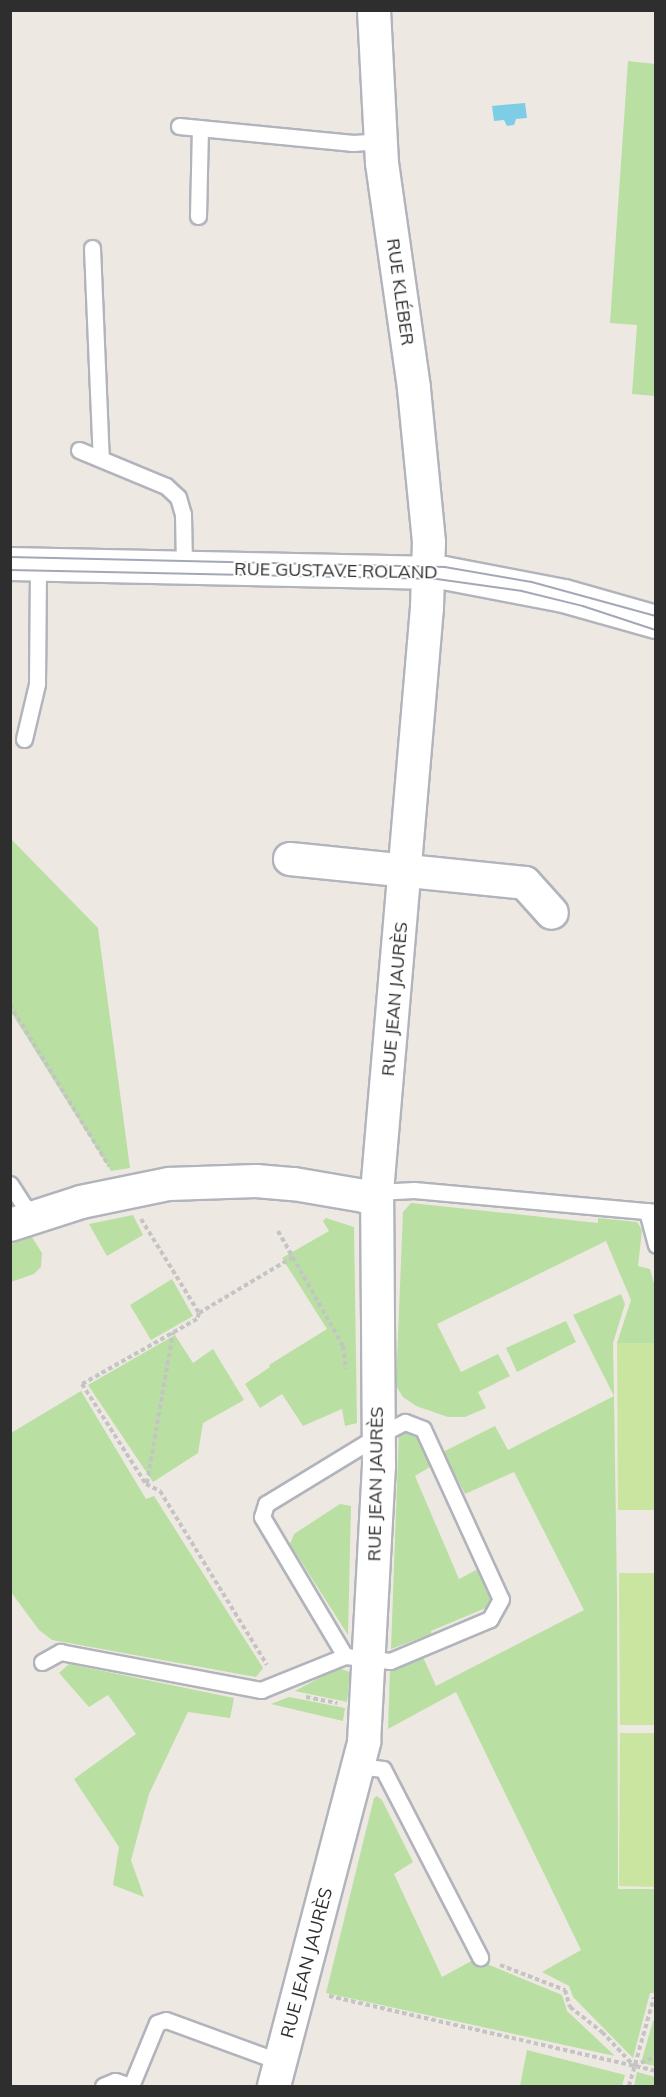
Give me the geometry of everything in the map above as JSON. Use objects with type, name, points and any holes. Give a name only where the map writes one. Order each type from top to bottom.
[{"type":"street","name":"RUE KLÉBER","points":[[374,10],[380,141],[414,388],[429,542],[429,572]]},
{"type":"street","name":"RUE GUSTAVE ROLAND","points":[[24,564],[429,572],[532,588],[656,622]]},
{"type":"street","name":"RUE JEAN JAURÈS","points":[[278,2074],[364,1742],[357,1657],[379,1435],[377,1192],[406,872],[429,572]]},
{"type":"street","points":[[290,859],[525,883],[552,913]]},
{"type":"street","points":[[21,1222],[81,1202],[130,1202],[169,1184],[256,1181],[294,1184],[364,1196],[377,1192]]},
{"type":"lane","points":[[179,126],[353,143],[380,141]]},
{"type":"lane","points":[[198,216],[200,128]]},
{"type":"lane","points":[[92,248],[101,459]]},
{"type":"lane","points":[[79,450],[166,486],[178,497],[183,514],[184,567]]},
{"type":"lane","points":[[24,564],[37,684],[24,739]]},
{"type":"lane","points":[[10,1184],[21,1222]]},
{"type":"lane","points":[[377,1192],[414,1190],[651,1212],[656,1245]]},
{"type":"lane","points":[[42,1662],[60,1652],[261,1690],[357,1657],[390,1661],[490,1619],[501,1599],[423,1429],[405,1422],[379,1435],[266,1504],[262,1517],[357,1657]]},
{"type":"lane","points":[[358,1766],[383,1768],[480,1957]]},
{"type":"lane","points":[[103,2086],[115,2081],[131,2086],[157,2023],[166,2020],[278,2074]]},
{"type":"path","points":[[10,1005],[199,1313]]},
{"type":"path","points":[[278,1231],[343,1346],[347,1381]]},
{"type":"path","points":[[278,1683],[160,1491],[146,1484],[82,1384],[197,1319],[199,1313],[293,1257]]},
{"type":"path","points":[[146,1484],[173,1332]]},
{"type":"path","points":[[480,1957],[565,1990],[570,2007],[602,2032],[634,2066]]},
{"type":"path","points":[[319,1994],[656,2071]]},
{"type":"path","points":[[629,2086],[654,1997]]},
{"type":"path","points":[[634,2066],[656,2056]]},
{"type":"green space","points":[[628,61],[655,64],[655,396],[632,394],[637,325],[610,323]]},
{"type":"green space","points":[[11,839],[98,928],[130,1168],[111,1171],[11,1012]]},
{"type":"green space","points":[[411,1203],[598,1223],[598,1218],[637,1222],[642,1230],[638,1266],[650,1269],[655,1287],[655,1343],[617,1343],[631,1300],[606,1241],[437,1324],[461,1372],[498,1354],[510,1376],[478,1392],[486,1408],[465,1417],[448,1417],[416,1406],[403,1397],[396,1386],[403,1212]]},
{"type":"green space","points":[[133,1215],[143,1235],[107,1256],[89,1224]]},
{"type":"green space","points":[[326,1218],[354,1227],[357,1423],[345,1426],[342,1409],[303,1426],[282,1394],[260,1408],[245,1384],[270,1367],[269,1365],[327,1329],[282,1258],[329,1231],[323,1221]]},
{"type":"green space","points":[[32,1237],[42,1253],[41,1267],[34,1274],[11,1282],[11,1244]]},
{"type":"green space","points":[[172,1279],[193,1316],[151,1340],[130,1305]]},
{"type":"green space","points":[[621,1294],[625,1304],[613,1343],[614,1396],[573,1315]]},
{"type":"green space","points":[[566,1321],[576,1342],[517,1372],[506,1348]]},
{"type":"green space","points":[[175,1335],[193,1363],[213,1349],[244,1400],[203,1423],[198,1453],[153,1482],[88,1385]]},
{"type":"green space","points":[[617,1343],[655,1343],[655,1510],[618,1510]]},
{"type":"green space","points":[[81,1391],[146,1499],[154,1496],[263,1668],[256,1677],[52,1640],[39,1630],[11,1592],[11,1433]]},
{"type":"green space","points":[[614,1396],[618,1889],[656,1889],[655,1993],[650,1993],[633,2058],[573,1997],[569,1986],[542,1972],[581,1950],[456,1692],[388,1729],[390,1669],[422,1655],[436,1686],[584,1610],[514,1472],[465,1494],[443,1452],[495,1426],[508,1450]]},
{"type":"green space","points":[[407,1426],[417,1433],[433,1465],[415,1476],[459,1579],[480,1568],[495,1604],[431,1631],[431,1634],[391,1649],[399,1429]]},
{"type":"green space","points":[[340,1504],[351,1506],[348,1635],[290,1544],[294,1534]]},
{"type":"green space","points":[[619,1573],[655,1573],[655,1725],[620,1725]]},
{"type":"green space","points":[[69,1664],[234,1698],[230,1718],[188,1712],[149,1794],[131,1860],[144,1897],[113,1885],[119,1847],[74,1779],[136,1734],[108,1695],[89,1707],[59,1673]]},
{"type":"green space","points":[[338,1668],[350,1672],[347,1702],[295,1691]]},
{"type":"green space","points":[[289,1697],[345,1708],[343,1721],[271,1704]]},
{"type":"green space","points":[[620,1733],[655,1733],[655,1887],[619,1886]]},
{"type":"green space","points":[[377,1796],[382,1800],[413,1862],[394,1874],[442,1977],[475,1959],[562,1995],[567,2011],[615,2056],[326,1993],[374,1798]]},
{"type":"green space","points":[[653,2021],[655,2021],[655,2066],[641,2063]]},
{"type":"green space","points":[[527,2050],[625,2075],[622,2086],[520,2086]]},
{"type":"green space","points":[[637,2072],[655,2077],[655,2086],[634,2086]]},
{"type":"water","points":[[525,103],[527,118],[516,119],[514,125],[507,126],[504,120],[494,121],[492,106]]},
{"type":"tram line","points":[[10,557],[445,567],[532,582],[656,616]]},
{"type":"tram line","points":[[10,570],[437,579],[522,591],[583,606],[656,630]]}]
